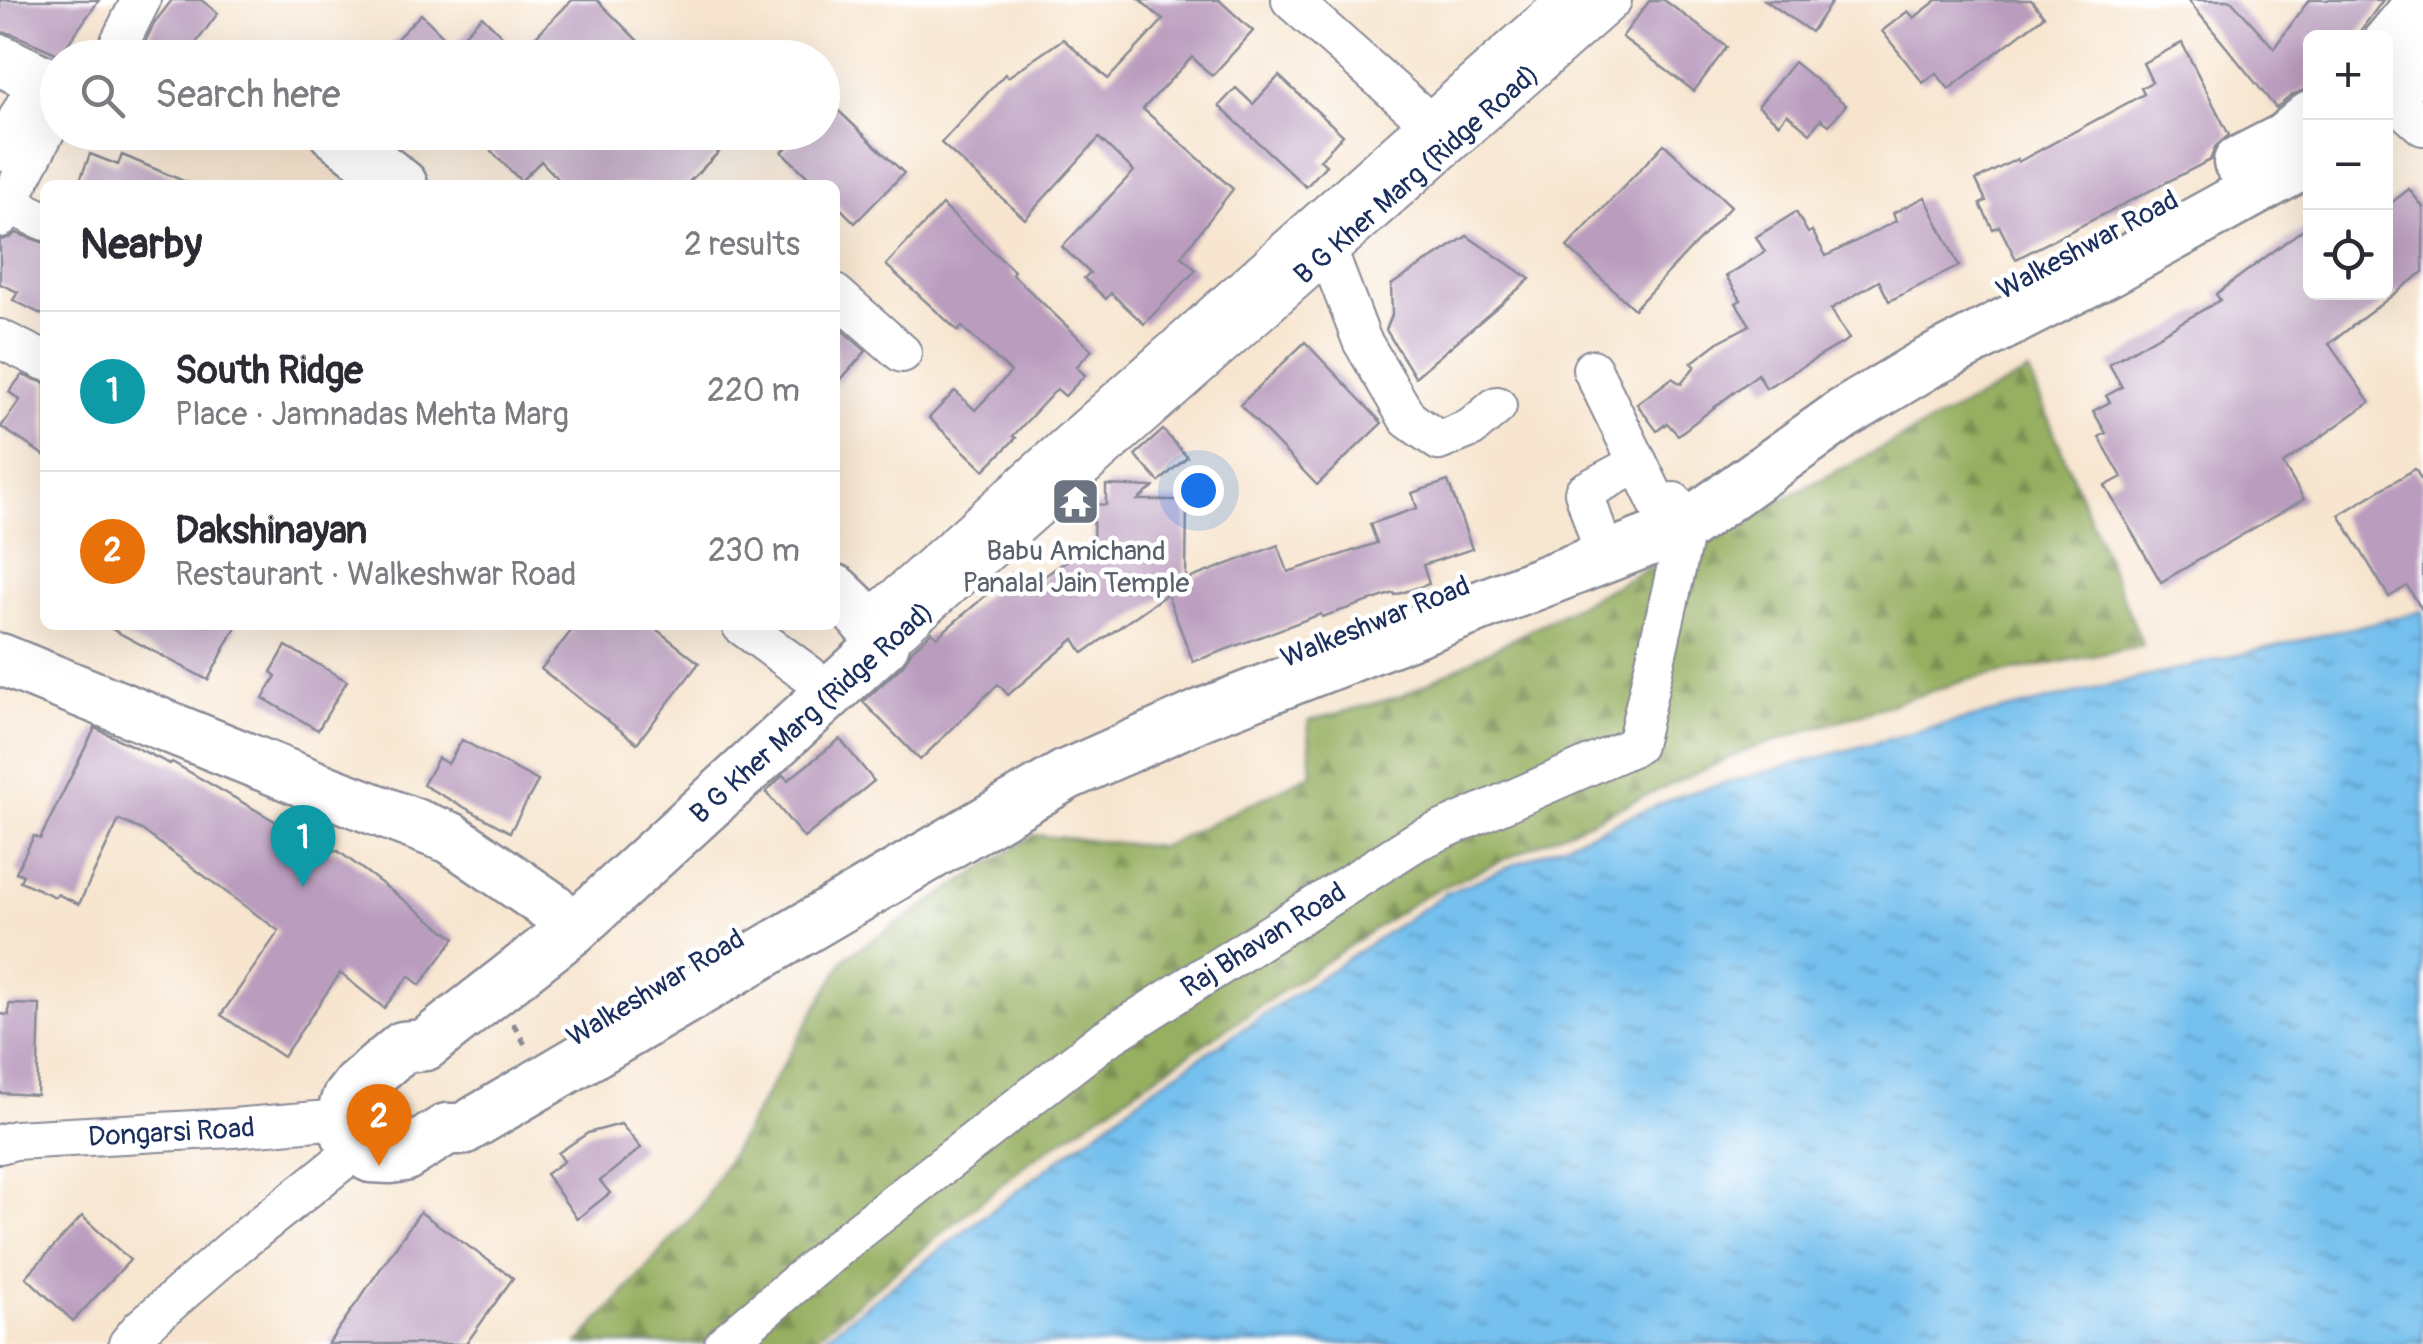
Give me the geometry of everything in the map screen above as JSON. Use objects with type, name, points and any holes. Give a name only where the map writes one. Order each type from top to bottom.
[{"type":"main road","points":[[2393,36],[2423,0]]},
{"type":"main road","points":[[2396,104],[2423,52]]},
{"type":"main road","name":"Walkeshwar Road","points":[[1673,517],[1773,426],[1867,362],[2284,139],[2306,120]]},
{"type":"main road","points":[[357,150],[396,180]]},
{"type":"main road","name":"Walkeshwar Road","points":[[349,1134],[372,1157],[390,1158],[404,1156],[447,1129],[464,1129],[1066,775],[1673,517],[1909,374],[2303,164]]},
{"type":"main road","name":"B G Kher Marg (Ridge Road)","points":[[349,1134],[347,1099],[356,1086],[403,1047],[406,1020],[562,918],[862,619]]},
{"type":"main road","name":"B G Kher Marg (Ridge Road)","points":[[562,918],[862,619]]},
{"type":"main road","points":[[0,659],[450,838],[562,918]]},
{"type":"street","points":[[121,40],[140,0]]},
{"type":"street","points":[[1291,0],[1440,133]]},
{"type":"street","name":"B G Kher Marg (Ridge Road)","points":[[862,619],[1328,252],[1566,0]]},
{"type":"street","name":"B G Kher Marg (Ridge Road)","points":[[862,619],[1440,133],[1612,0]]},
{"type":"street","points":[[0,152],[38,83]]},
{"type":"street","points":[[38,83],[4,211],[40,220]]},
{"type":"street","points":[[1328,252],[1362,341],[1408,418],[1438,440],[1471,428],[1497,406]]},
{"type":"street","points":[[840,298],[902,354]]},
{"type":"street","points":[[0,339],[40,359]]},
{"type":"street","points":[[1592,369],[1638,463],[1673,517]]},
{"type":"street","points":[[1601,545],[1584,492],[1638,463]]},
{"type":"street","name":"Raj Bhavan Road","points":[[724,1344],[846,1242],[1102,1041],[1417,840],[1636,745],[1673,517]]},
{"type":"street","points":[[748,630],[809,675]]},
{"type":"street","name":"Dongarsi Road","points":[[0,1144],[232,1128],[349,1134]]},
{"type":"street","points":[[128,1344],[141,1328],[238,1244],[349,1134]]},
{"type":"green space","points":[[2029,372],[2143,646],[1967,680],[1750,749],[1423,896],[1026,1164],[807,1344],[578,1344],[699,1209],[846,957],[1034,835],[1161,847],[1312,774],[1308,721],[1402,696]]},
{"type":"water","points":[[2423,611],[2423,1344],[815,1344],[1151,1090],[1446,893],[1684,794],[1926,729]]},
{"type":"building","points":[[0,0],[99,0],[71,40],[40,40],[40,46],[0,32]]},
{"type":"building","points":[[172,0],[201,0],[218,13],[198,40],[146,40]]},
{"type":"building","points":[[572,0],[597,0],[637,40],[532,40]]},
{"type":"building","points":[[1140,0],[1219,0],[1253,31],[1212,76],[1192,57],[1143,109],[1233,189],[1181,256],[1196,270],[1144,324],[1111,293],[1106,299],[1084,278],[1090,273],[1062,247],[1134,171],[1099,138],[1025,219],[941,143],[1005,74],[1008,77],[1063,39],[1108,79],[1163,20]]},
{"type":"building","points":[[1650,0],[1664,0],[1727,47],[1694,91],[1622,37]]},
{"type":"building","points":[[1765,0],[1833,0],[1811,32]]},
{"type":"building","points":[[1937,0],[2031,0],[2044,16],[1949,89],[1936,73],[1923,83],[1882,31],[1908,11],[1914,18]]},
{"type":"building","points":[[2188,0],[2231,0],[2274,48],[2309,0],[2383,0],[2361,30],[2303,30],[2303,90],[2276,108]]},
{"type":"building","points":[[421,14],[447,40],[396,40]]},
{"type":"building","points":[[482,16],[506,40],[459,40]]},
{"type":"building","points":[[2182,43],[2229,135],[2216,146],[2210,160],[2016,259],[1999,226],[1993,229],[1980,204],[1986,201],[1976,180],[2017,159],[2018,162],[2144,94],[2141,88],[2152,82],[2143,63]]},
{"type":"building","points":[[1794,62],[1846,105],[1829,125],[1821,119],[1810,133],[1787,114],[1779,124],[1758,106]]},
{"type":"building","points":[[1279,76],[1343,135],[1320,160],[1326,165],[1306,187],[1219,106],[1236,88],[1253,104]]},
{"type":"building","points":[[840,112],[904,173],[855,223],[840,208],[840,180],[811,180],[782,152],[840,150]]},
{"type":"building","points":[[1664,144],[1731,206],[1634,309],[1567,247]]},
{"type":"building","points":[[490,150],[721,150],[691,180],[559,180],[541,161],[520,180]]},
{"type":"building","points":[[90,154],[118,165],[122,155],[181,180],[80,180]]},
{"type":"building","points":[[2409,189],[2423,207],[2423,272],[2393,295],[2393,210],[2393,202]]},
{"type":"building","points":[[1925,197],[1959,266],[1889,301],[1879,281],[1831,309],[1849,339],[1766,388],[1758,374],[1678,435],[1667,423],[1657,431],[1637,404],[1672,378],[1681,384],[1695,366],[1691,363],[1750,325],[1726,276],[1765,252],[1756,237],[1796,212],[1826,256],[1896,221],[1893,213]]},
{"type":"building","points":[[942,205],[1092,350],[1076,367],[1085,375],[1065,396],[1057,389],[984,470],[929,418],[955,391],[975,410],[1011,372],[962,327],[958,331],[886,265]]},
{"type":"building","points":[[2303,229],[2303,300],[2386,300],[2329,344],[2370,402],[2283,464],[2304,499],[2161,582],[2105,486],[2122,477],[2099,437],[2106,433],[2093,411],[2110,402],[2106,396],[2122,387],[2109,364],[2220,300],[2216,294]]},
{"type":"building","points":[[16,233],[40,241],[40,314],[13,300],[18,292],[0,284],[0,240]]},
{"type":"building","points":[[1467,236],[1530,279],[1415,377],[1386,330],[1392,315],[1391,285]]},
{"type":"building","points":[[840,328],[866,351],[840,380]]},
{"type":"building","points":[[1305,342],[1382,423],[1317,485],[1240,405]]},
{"type":"building","points":[[22,375],[40,381],[40,453],[1,427],[20,400],[9,392]]},
{"type":"building","points":[[1163,430],[1187,457],[1159,482],[1135,455]]},
{"type":"building","points":[[2415,469],[2423,482],[2423,611],[2407,586],[2389,597],[2339,515]]},
{"type":"building","points":[[1448,481],[1472,549],[1423,565],[1429,584],[1322,617],[1321,614],[1193,662],[1167,594],[1083,653],[1074,639],[1008,695],[998,684],[920,760],[863,702],[932,632],[937,637],[1011,574],[1025,590],[1093,542],[1094,504],[1106,505],[1106,485],[1153,487],[1138,500],[1187,500],[1186,580],[1278,545],[1288,572],[1377,543],[1370,524],[1417,508],[1412,493]]},
{"type":"building","points":[[113,630],[234,630],[208,680]]},
{"type":"building","points":[[572,630],[657,630],[699,663],[637,743],[541,669]]},
{"type":"building","points":[[286,646],[347,681],[318,730],[263,698],[276,676],[271,672]]},
{"type":"building","points":[[95,728],[172,762],[327,851],[338,851],[455,938],[420,985],[409,976],[384,1008],[340,973],[283,1057],[221,1015],[279,931],[142,830],[119,820],[79,904],[20,881],[23,875],[16,872],[34,836],[40,839]]},
{"type":"building","points":[[840,739],[874,781],[804,838],[766,792],[783,775],[788,780]]},
{"type":"building","points":[[462,740],[538,781],[510,832],[423,785],[438,758],[448,764]]},
{"type":"building","points":[[9,1004],[40,1005],[37,1095],[0,1093],[0,1014],[9,1015]]},
{"type":"building","points":[[621,1124],[641,1148],[600,1181],[610,1193],[577,1219],[546,1174],[564,1161],[558,1153],[588,1133]]},
{"type":"building","points":[[420,1212],[513,1278],[466,1344],[328,1344]]},
{"type":"building","points":[[82,1216],[130,1260],[73,1321],[26,1277]]},
{"type":"place","name":"Babu Amichand Panalal Jain Temple","points":[[1076,502]]},
{"type":"place","name":"South Ridge","points":[[303,887]]},
{"type":"place","name":"Dakshinayan","points":[[379,1166]]}]
